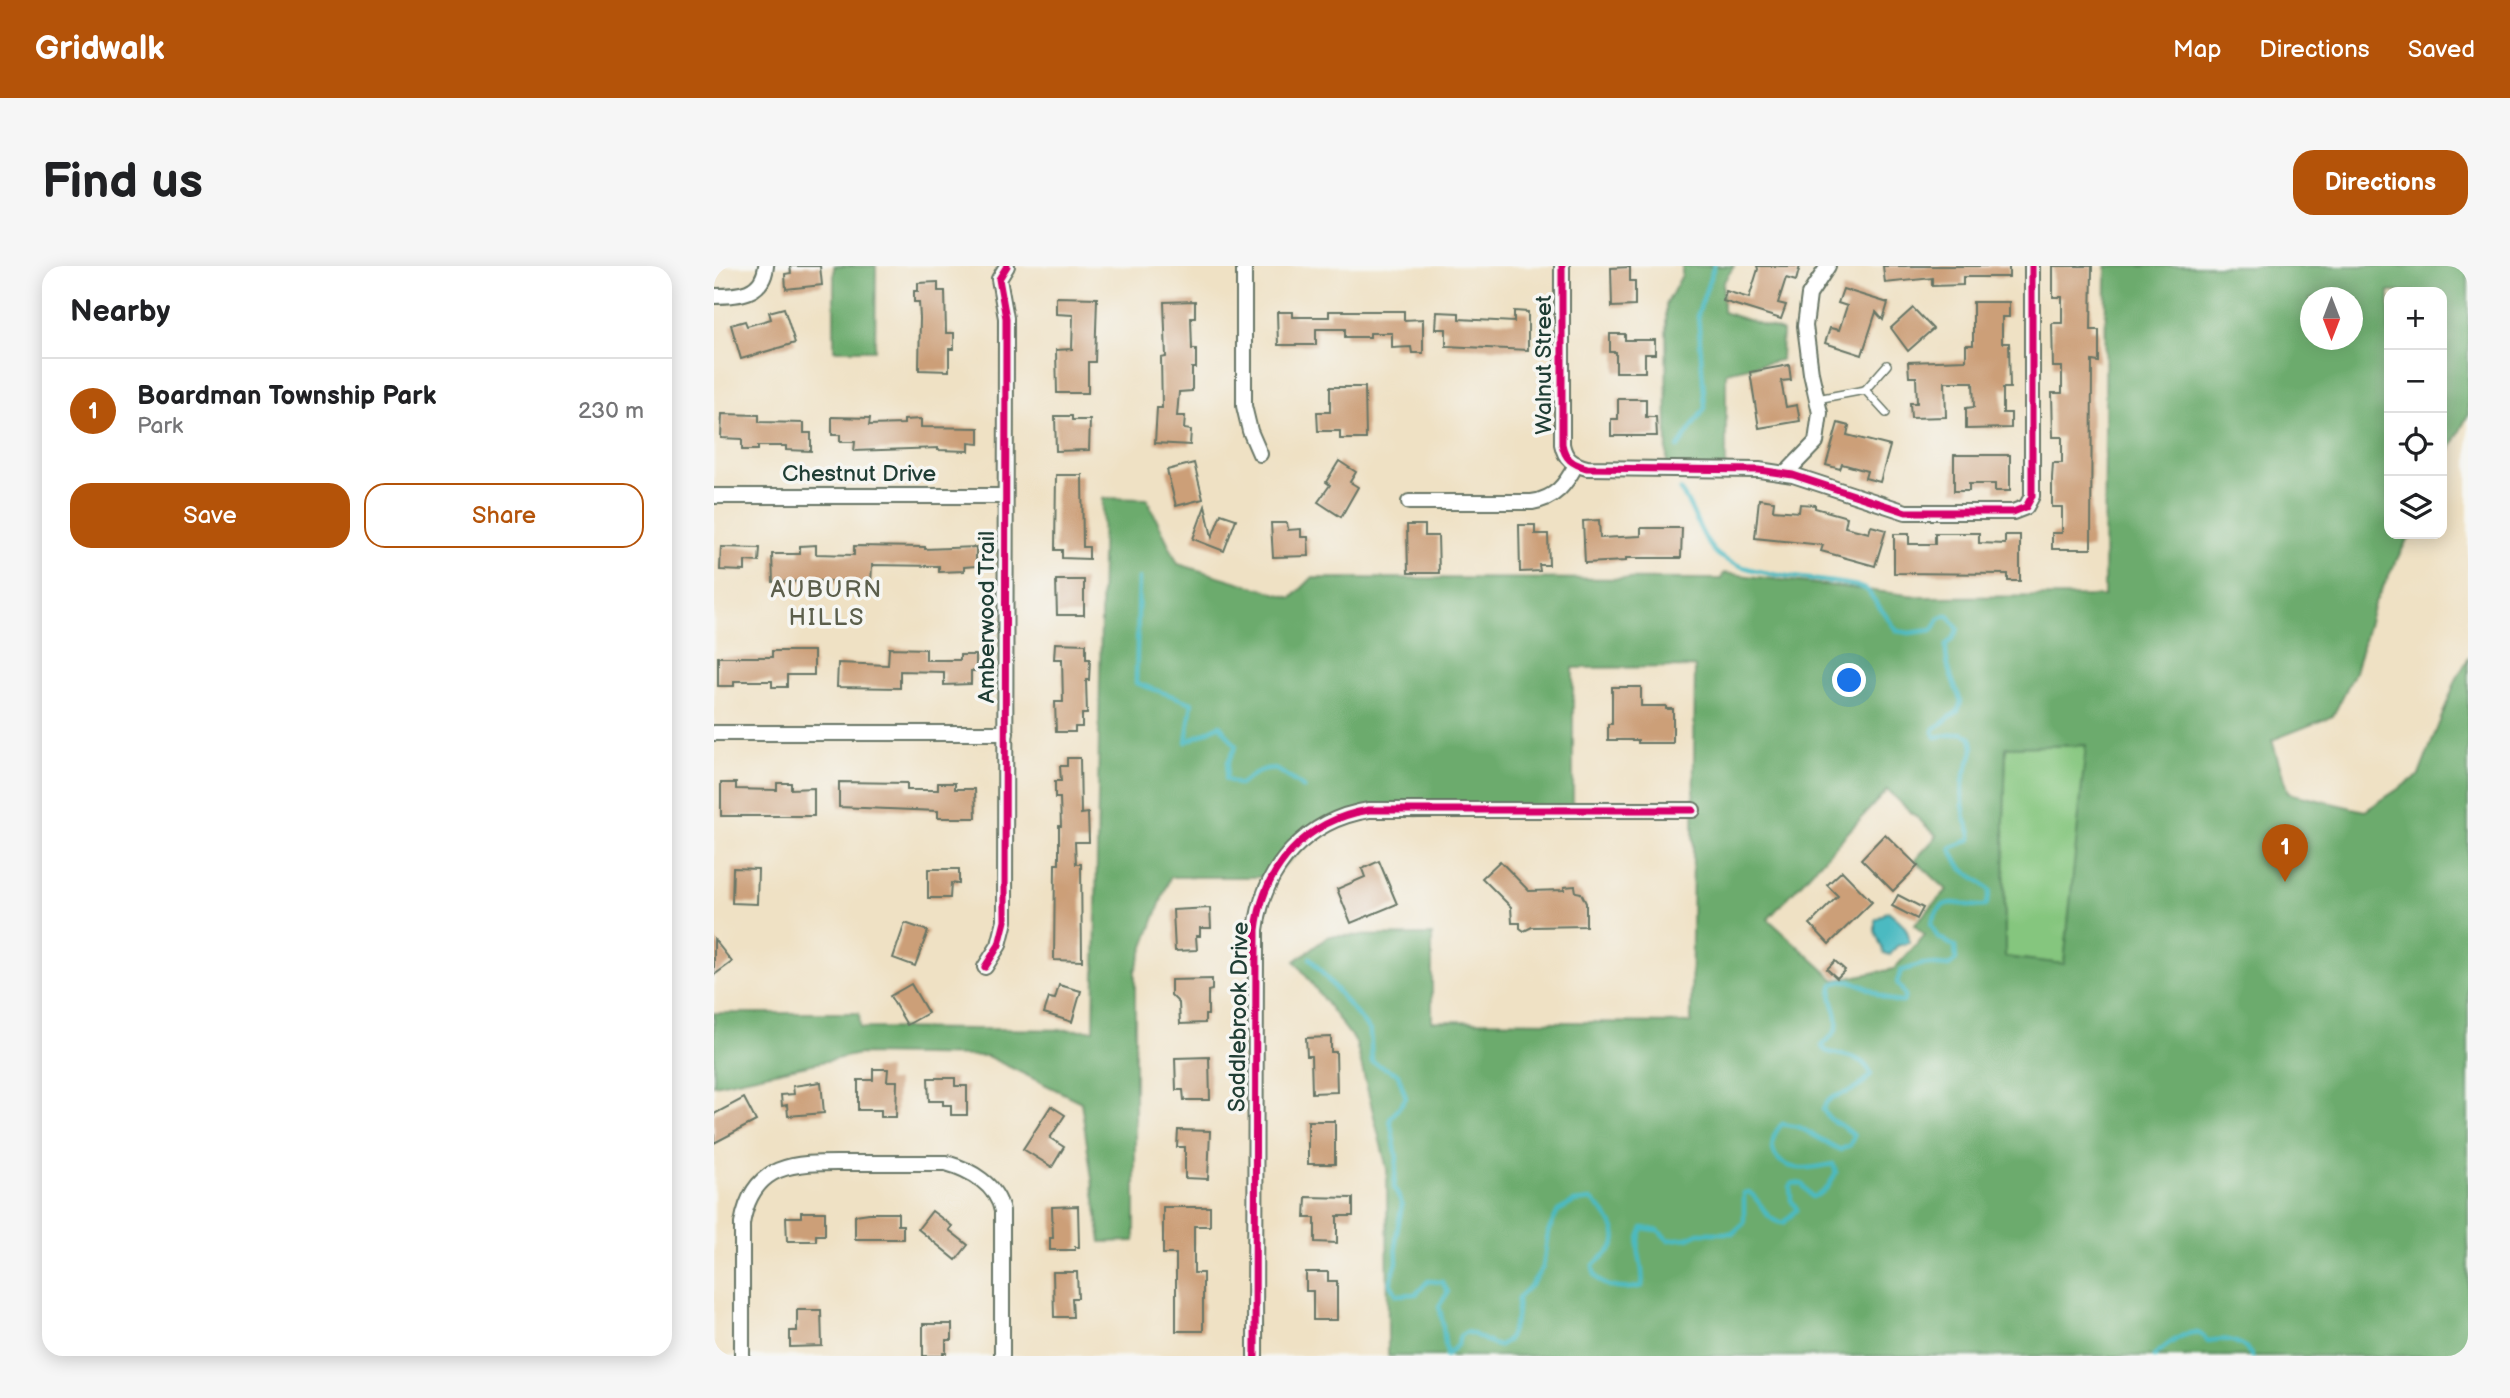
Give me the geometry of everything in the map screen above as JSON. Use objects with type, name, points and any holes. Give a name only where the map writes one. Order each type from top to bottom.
[{"type":"street","points":[[714,296],[738,295],[755,289],[763,279],[766,266]]},
{"type":"street","name":"Amberwood Trail","points":[[985,967],[999,945],[1005,921],[1006,317],[999,279],[1007,266]]},
{"type":"street","points":[[1244,266],[1244,406],[1250,432],[1260,454]]},
{"type":"street","name":"Walnut Street","points":[[1562,266],[1562,444],[1567,459],[1576,465]]},
{"type":"street","points":[[1786,473],[1816,443],[1820,413],[1805,326],[1809,295],[1828,266]]},
{"type":"street","points":[[1409,502],[1544,500],[1564,486],[1576,465],[1587,468],[1786,473],[1906,512],[2013,512],[2026,507],[2032,496],[2032,266]]},
{"type":"street","name":"Chestnut Drive","points":[[714,496],[1005,496]]},
{"type":"street","points":[[714,733],[1006,733]]},
{"type":"street","name":"Saddlebrook Drive","points":[[1255,1356],[1256,930],[1265,890],[1288,853],[1306,836],[1325,824],[1369,810],[1693,810]]},
{"type":"street","points":[[742,1356],[742,1224],[744,1209],[757,1185],[776,1170],[803,1163],[946,1163],[967,1171],[989,1186],[998,1196],[1002,1212],[1002,1356]]},
{"type":"lane","points":[[1817,399],[1865,390],[1887,365]]},
{"type":"lane","points":[[1865,390],[1886,414]]},
{"type":"green space","points":[[834,266],[876,266],[875,350],[834,350]]},
{"type":"green space","points":[[1682,266],[1734,266],[1723,283],[1723,312],[1782,331],[1781,360],[1726,372],[1726,470],[1667,469],[1666,305],[1682,275]]},
{"type":"green space","points":[[2106,266],[2468,266],[2468,415],[2448,454],[2447,287],[2384,287],[2384,539],[2410,539],[2406,542],[2374,604],[2355,672],[2333,716],[2272,740],[2288,793],[2365,811],[2419,775],[2456,680],[2468,659],[2468,1356],[1388,1356],[1387,1169],[1356,1043],[1295,961],[1329,936],[1432,935],[1432,1021],[1691,1023],[1695,667],[1573,668],[1573,809],[1339,817],[1271,877],[1170,877],[1135,971],[1135,1241],[1101,1242],[1081,1102],[987,1056],[859,1054],[714,1085],[714,1013],[859,1013],[860,1028],[1094,1030],[1103,498],[1147,499],[1178,564],[1292,598],[1312,578],[1721,579],[1724,573],[1925,597],[2104,596]],"holes":[[[2086,745],[2064,964],[2005,957],[2006,747]],[[1887,790],[1937,836],[1915,860],[1947,890],[1914,925],[1925,935],[1894,969],[1835,980],[1768,919]]]},
{"type":"green space","points":[[2087,745],[2064,964],[2005,957],[2006,747]]},
{"type":"water","points":[[1888,911],[1903,924],[1909,937],[1909,943],[1897,946],[1890,955],[1884,953],[1875,931],[1875,920]]},
{"type":"building","points":[[790,266],[820,266],[822,285],[786,289],[785,274],[791,273]]},
{"type":"building","points":[[1757,266],[1800,266],[1796,281],[1786,278],[1778,303],[1786,305],[1781,319],[1723,301],[1726,291],[1749,298]]},
{"type":"building","points":[[1883,266],[2009,266],[2009,277],[1963,277],[1963,285],[1932,286],[1932,278],[1885,283]]},
{"type":"building","points":[[2053,266],[2092,266],[2091,330],[2099,330],[2099,362],[2092,361],[2091,549],[2052,549],[2052,533],[2062,533],[2062,507],[2052,507],[2053,463],[2062,463],[2062,437],[2053,437],[2052,393],[2062,393],[2062,367],[2053,367],[2052,323],[2062,323],[2062,297],[2053,297]]},
{"type":"building","points":[[1630,267],[1630,281],[1635,281],[1635,306],[1612,307],[1611,268]]},
{"type":"building","points":[[938,282],[938,291],[945,291],[946,333],[954,333],[954,349],[949,349],[949,371],[919,370],[919,302],[914,302],[914,291],[918,291],[918,283]]},
{"type":"building","points":[[1843,289],[1888,303],[1883,320],[1876,312],[1862,355],[1825,343],[1830,328],[1839,330],[1847,306],[1838,303]]},
{"type":"building","points":[[1056,297],[1097,298],[1095,362],[1088,362],[1088,393],[1057,393],[1056,350],[1072,349],[1073,315],[1056,314]]},
{"type":"building","points":[[1195,301],[1195,317],[1191,317],[1192,349],[1196,349],[1196,368],[1192,368],[1192,391],[1179,392],[1177,416],[1185,416],[1184,429],[1191,430],[1190,445],[1155,443],[1157,408],[1162,408],[1161,358],[1166,357],[1164,302]]},
{"type":"building","points":[[1973,302],[2009,302],[2009,317],[2002,317],[2002,343],[2009,343],[2010,388],[2003,388],[2003,413],[2011,413],[2011,428],[1966,429],[1966,408],[1974,407],[1973,382],[1945,382],[1946,417],[1911,418],[1910,403],[1917,403],[1916,377],[1909,377],[1908,362],[1966,360],[1966,345],[1973,345]]},
{"type":"building","points":[[784,308],[795,343],[741,359],[731,325],[745,321],[747,326],[771,319],[769,312]]},
{"type":"building","points":[[1913,308],[1933,329],[1908,351],[1891,328]]},
{"type":"building","points":[[1329,311],[1404,311],[1404,320],[1423,319],[1423,353],[1412,353],[1411,347],[1392,348],[1392,333],[1370,333],[1370,337],[1345,337],[1345,329],[1316,329],[1316,345],[1278,345],[1277,312],[1293,312],[1293,317],[1329,317]]},
{"type":"building","points":[[1514,311],[1528,312],[1528,350],[1446,346],[1446,329],[1436,329],[1437,312],[1459,313],[1459,319],[1514,322]]},
{"type":"building","points":[[1610,334],[1625,334],[1625,340],[1655,340],[1655,354],[1645,354],[1645,372],[1616,372],[1616,352],[1610,352]]},
{"type":"building","points":[[1789,365],[1791,380],[1781,381],[1786,407],[1797,405],[1800,421],[1759,428],[1750,372]]},
{"type":"building","points":[[1330,387],[1365,387],[1366,439],[1340,439],[1340,431],[1318,431],[1317,412],[1330,412]]},
{"type":"building","points":[[1618,399],[1646,399],[1646,417],[1656,417],[1657,436],[1611,436],[1611,419],[1618,419]]},
{"type":"building","points":[[722,414],[759,415],[759,422],[804,423],[804,433],[811,433],[811,451],[786,450],[786,446],[758,446],[758,450],[742,450],[742,439],[721,438]]},
{"type":"building","points":[[1055,416],[1090,420],[1089,450],[1056,451]]},
{"type":"building","points":[[832,417],[870,418],[869,425],[904,424],[904,420],[921,419],[921,427],[979,428],[979,444],[969,443],[969,451],[938,448],[854,451],[855,442],[840,442],[840,435],[832,435]]},
{"type":"building","points":[[1838,423],[1849,426],[1847,435],[1890,446],[1880,482],[1865,478],[1867,471],[1842,464],[1840,469],[1826,465]]},
{"type":"building","points":[[1954,455],[2010,455],[2010,491],[1995,491],[1995,484],[1969,484],[1969,491],[1954,491]]},
{"type":"building","points":[[1339,461],[1356,472],[1350,482],[1358,487],[1341,517],[1318,502],[1330,485],[1326,482]]},
{"type":"building","points":[[1194,463],[1203,499],[1176,506],[1167,470]]},
{"type":"building","points":[[1056,475],[1082,475],[1083,547],[1089,547],[1089,559],[1062,558],[1062,550],[1055,550]]},
{"type":"building","points":[[1759,499],[1774,501],[1773,510],[1799,512],[1800,504],[1815,505],[1815,508],[1847,517],[1845,527],[1869,533],[1871,526],[1886,530],[1875,566],[1821,551],[1823,545],[1755,538]]},
{"type":"building","points":[[1205,506],[1212,537],[1221,514],[1236,519],[1224,551],[1193,539]]},
{"type":"building","points":[[1599,520],[1600,538],[1641,536],[1641,528],[1682,528],[1681,558],[1626,558],[1626,561],[1585,563],[1583,521]]},
{"type":"building","points":[[1271,523],[1287,523],[1288,530],[1301,529],[1301,537],[1308,537],[1309,556],[1273,557]]},
{"type":"building","points":[[1407,525],[1425,525],[1425,536],[1438,536],[1439,573],[1408,573]]},
{"type":"building","points":[[1519,525],[1535,525],[1535,534],[1548,534],[1549,565],[1539,565],[1540,571],[1520,572]]},
{"type":"building","points":[[1935,533],[1979,533],[1979,543],[2005,544],[2005,535],[2020,535],[2020,581],[2008,581],[2008,574],[1894,573],[1894,534],[1909,534],[1909,544],[1935,544]]},
{"type":"building","points":[[816,545],[816,554],[854,555],[854,546],[925,549],[976,547],[976,566],[964,567],[964,571],[939,572],[939,566],[872,565],[871,584],[832,581],[773,582],[772,554],[800,554],[800,546]]},
{"type":"building","points":[[721,547],[760,548],[759,562],[745,561],[745,571],[720,570]]},
{"type":"building","points":[[1056,580],[1084,580],[1084,615],[1057,615]]},
{"type":"building","points":[[1055,643],[1086,644],[1086,659],[1090,659],[1089,680],[1086,680],[1087,714],[1082,714],[1082,727],[1075,727],[1075,732],[1056,732],[1055,702],[1063,702],[1062,659],[1054,659]]},
{"type":"building","points":[[889,648],[926,649],[926,660],[960,660],[960,655],[976,655],[976,671],[971,671],[971,684],[944,685],[944,672],[900,671],[900,688],[837,687],[838,663],[888,665]]},
{"type":"building","points":[[772,651],[814,651],[814,675],[787,675],[787,687],[772,687],[772,681],[734,681],[734,686],[718,686],[718,657],[772,657]]},
{"type":"building","points":[[1612,687],[1641,687],[1641,706],[1666,706],[1666,709],[1673,709],[1673,743],[1608,740],[1608,724],[1612,724]]},
{"type":"building","points":[[1067,758],[1080,758],[1081,814],[1088,813],[1089,842],[1075,842],[1076,864],[1081,864],[1082,961],[1054,960],[1055,864],[1059,864],[1061,826],[1060,798],[1055,798],[1055,781],[1061,781],[1060,766],[1067,766]]},
{"type":"building","points":[[839,782],[907,783],[907,790],[938,790],[938,783],[955,783],[955,789],[975,789],[976,818],[938,818],[938,811],[839,807]]},
{"type":"building","points":[[721,783],[736,783],[736,789],[777,790],[777,783],[791,783],[791,789],[814,788],[814,816],[721,816]]},
{"type":"building","points":[[1885,834],[1918,866],[1893,891],[1861,859]]},
{"type":"building","points":[[1379,861],[1397,904],[1351,923],[1337,889],[1365,877],[1362,869]]},
{"type":"building","points":[[1500,861],[1529,891],[1564,890],[1564,887],[1575,886],[1576,892],[1581,893],[1586,903],[1586,926],[1532,927],[1524,931],[1520,928],[1520,923],[1512,923],[1511,907],[1482,878]]},
{"type":"building","points":[[733,868],[758,869],[757,904],[732,903]]},
{"type":"building","points":[[928,869],[959,869],[959,884],[951,883],[950,898],[928,898]]},
{"type":"building","points":[[1842,871],[1872,902],[1829,944],[1810,924],[1838,896],[1827,885]]},
{"type":"building","points":[[1898,895],[1923,908],[1917,919],[1892,906]]},
{"type":"building","points":[[1210,908],[1211,928],[1200,928],[1200,936],[1196,936],[1197,950],[1175,951],[1173,910]]},
{"type":"building","points":[[905,923],[928,931],[915,966],[893,958]]},
{"type":"building","points":[[714,939],[732,962],[714,975]]},
{"type":"building","points":[[1835,961],[1845,970],[1837,978],[1827,969]]},
{"type":"building","points":[[1212,979],[1205,1023],[1180,1024],[1179,1003],[1171,995],[1171,980]]},
{"type":"building","points":[[911,984],[928,1013],[907,1025],[890,996]]},
{"type":"building","points":[[1059,985],[1081,991],[1072,1022],[1044,1013],[1049,998],[1055,999]]},
{"type":"building","points":[[1331,1037],[1331,1052],[1336,1052],[1337,1092],[1312,1093],[1311,1056],[1307,1056],[1306,1038]]},
{"type":"building","points":[[1209,1057],[1210,1100],[1184,1100],[1183,1090],[1176,1090],[1175,1058]]},
{"type":"building","points":[[873,1069],[888,1069],[887,1081],[897,1081],[896,1117],[881,1117],[881,1110],[858,1110],[858,1080],[873,1080]]},
{"type":"building","points":[[928,1078],[955,1078],[955,1086],[967,1086],[967,1115],[951,1115],[951,1105],[943,1105],[943,1101],[929,1101]]},
{"type":"building","points":[[821,1082],[824,1113],[788,1116],[787,1105],[782,1106],[781,1095],[794,1094],[793,1086]]},
{"type":"building","points":[[744,1098],[756,1121],[714,1143],[714,1114]]},
{"type":"building","points":[[1051,1106],[1065,1115],[1050,1138],[1064,1147],[1052,1167],[1023,1149]]},
{"type":"building","points":[[1308,1121],[1335,1121],[1335,1164],[1308,1164]]},
{"type":"building","points":[[1178,1130],[1210,1131],[1208,1179],[1185,1178],[1185,1147],[1177,1147]]},
{"type":"building","points":[[1306,1197],[1353,1198],[1353,1216],[1337,1216],[1337,1243],[1315,1242],[1315,1218],[1305,1218]]},
{"type":"building","points":[[1078,1206],[1079,1247],[1075,1247],[1075,1250],[1050,1250],[1050,1238],[1053,1238],[1052,1207]]},
{"type":"building","points":[[1163,1207],[1210,1207],[1210,1226],[1194,1226],[1194,1273],[1203,1273],[1203,1331],[1176,1331],[1176,1254],[1163,1254]]},
{"type":"building","points":[[932,1211],[952,1226],[949,1230],[968,1245],[956,1260],[918,1229]]},
{"type":"building","points":[[801,1212],[825,1212],[825,1235],[816,1235],[816,1241],[787,1241],[786,1217],[801,1217]]},
{"type":"building","points":[[898,1213],[898,1225],[903,1225],[903,1239],[855,1239],[855,1215]]},
{"type":"building","points":[[1053,1272],[1077,1272],[1078,1298],[1072,1298],[1073,1317],[1054,1317]]},
{"type":"building","points":[[1306,1272],[1328,1272],[1328,1281],[1337,1281],[1337,1320],[1313,1320],[1313,1291],[1306,1291]]},
{"type":"building","points":[[797,1310],[821,1310],[822,1346],[790,1347],[790,1331],[797,1331]]},
{"type":"building","points":[[923,1324],[952,1324],[952,1340],[946,1340],[946,1353],[943,1353],[943,1356],[923,1356]]},
{"type":"waterway","points":[[1678,447],[1705,408],[1698,314],[1714,266]]},
{"type":"waterway","points":[[1446,1356],[1466,1332],[1498,1346],[1508,1340],[1516,1319],[1518,1298],[1543,1267],[1548,1232],[1558,1211],[1574,1202],[1591,1200],[1613,1226],[1614,1245],[1593,1266],[1598,1280],[1604,1284],[1626,1288],[1642,1286],[1638,1244],[1643,1228],[1658,1230],[1668,1240],[1688,1238],[1699,1233],[1733,1233],[1744,1223],[1744,1193],[1749,1192],[1772,1219],[1784,1223],[1797,1209],[1791,1200],[1790,1187],[1793,1183],[1802,1184],[1812,1197],[1824,1191],[1836,1172],[1833,1164],[1807,1168],[1790,1166],[1777,1158],[1773,1139],[1782,1124],[1799,1127],[1840,1150],[1850,1145],[1854,1136],[1829,1118],[1823,1109],[1833,1097],[1858,1087],[1871,1074],[1858,1060],[1826,1051],[1822,1046],[1837,1026],[1833,984],[1852,981],[1885,998],[1903,1002],[1905,995],[1897,982],[1901,971],[1923,964],[1949,966],[1956,960],[1955,947],[1937,936],[1931,924],[1941,907],[1952,903],[1975,906],[1984,906],[1987,903],[1990,891],[1963,870],[1951,848],[1971,839],[1965,818],[1963,792],[1964,777],[1972,754],[1972,742],[1970,736],[1962,733],[1935,737],[1933,730],[1958,711],[1961,701],[1950,674],[1946,645],[1958,629],[1948,615],[1939,619],[1933,630],[1909,633],[1897,631],[1867,590],[1842,583],[1760,571],[1725,560],[1709,544],[1680,490]]},
{"type":"waterway","points":[[1139,578],[1136,683],[1192,703],[1186,742],[1220,725],[1236,746],[1228,762],[1226,779],[1239,785],[1259,772],[1272,769],[1278,770],[1304,788]]},
{"type":"waterway","points":[[1310,958],[1370,1031],[1372,1062],[1398,1074],[1406,1098],[1390,1119],[1397,1158],[1394,1187],[1402,1204],[1396,1238],[1397,1262],[1390,1283],[1397,1295],[1416,1294],[1428,1281],[1442,1282],[1448,1292],[1439,1306],[1447,1354]]},
{"type":"waterway","points":[[2154,1356],[2176,1340],[2195,1333],[2208,1341],[2221,1339],[2238,1343],[2252,1356]]},
{"type":"cycle path","points":[[985,967],[999,945],[1005,921],[1006,318],[999,279],[1007,266]]},
{"type":"cycle path","points":[[1562,266],[1562,444],[1565,454],[1573,463],[1587,468],[1759,470],[1793,475],[1906,512],[2013,512],[2026,507],[2032,496],[2032,266]]},
{"type":"cycle path","points":[[1255,1356],[1256,930],[1260,907],[1278,867],[1292,850],[1326,824],[1369,810],[1693,810]]},
{"type":"place","name":"Boardman Township Park","points":[[2285,882]]},
{"type":"district","name":"AUBURN HILLS","points":[[827,603]]}]
